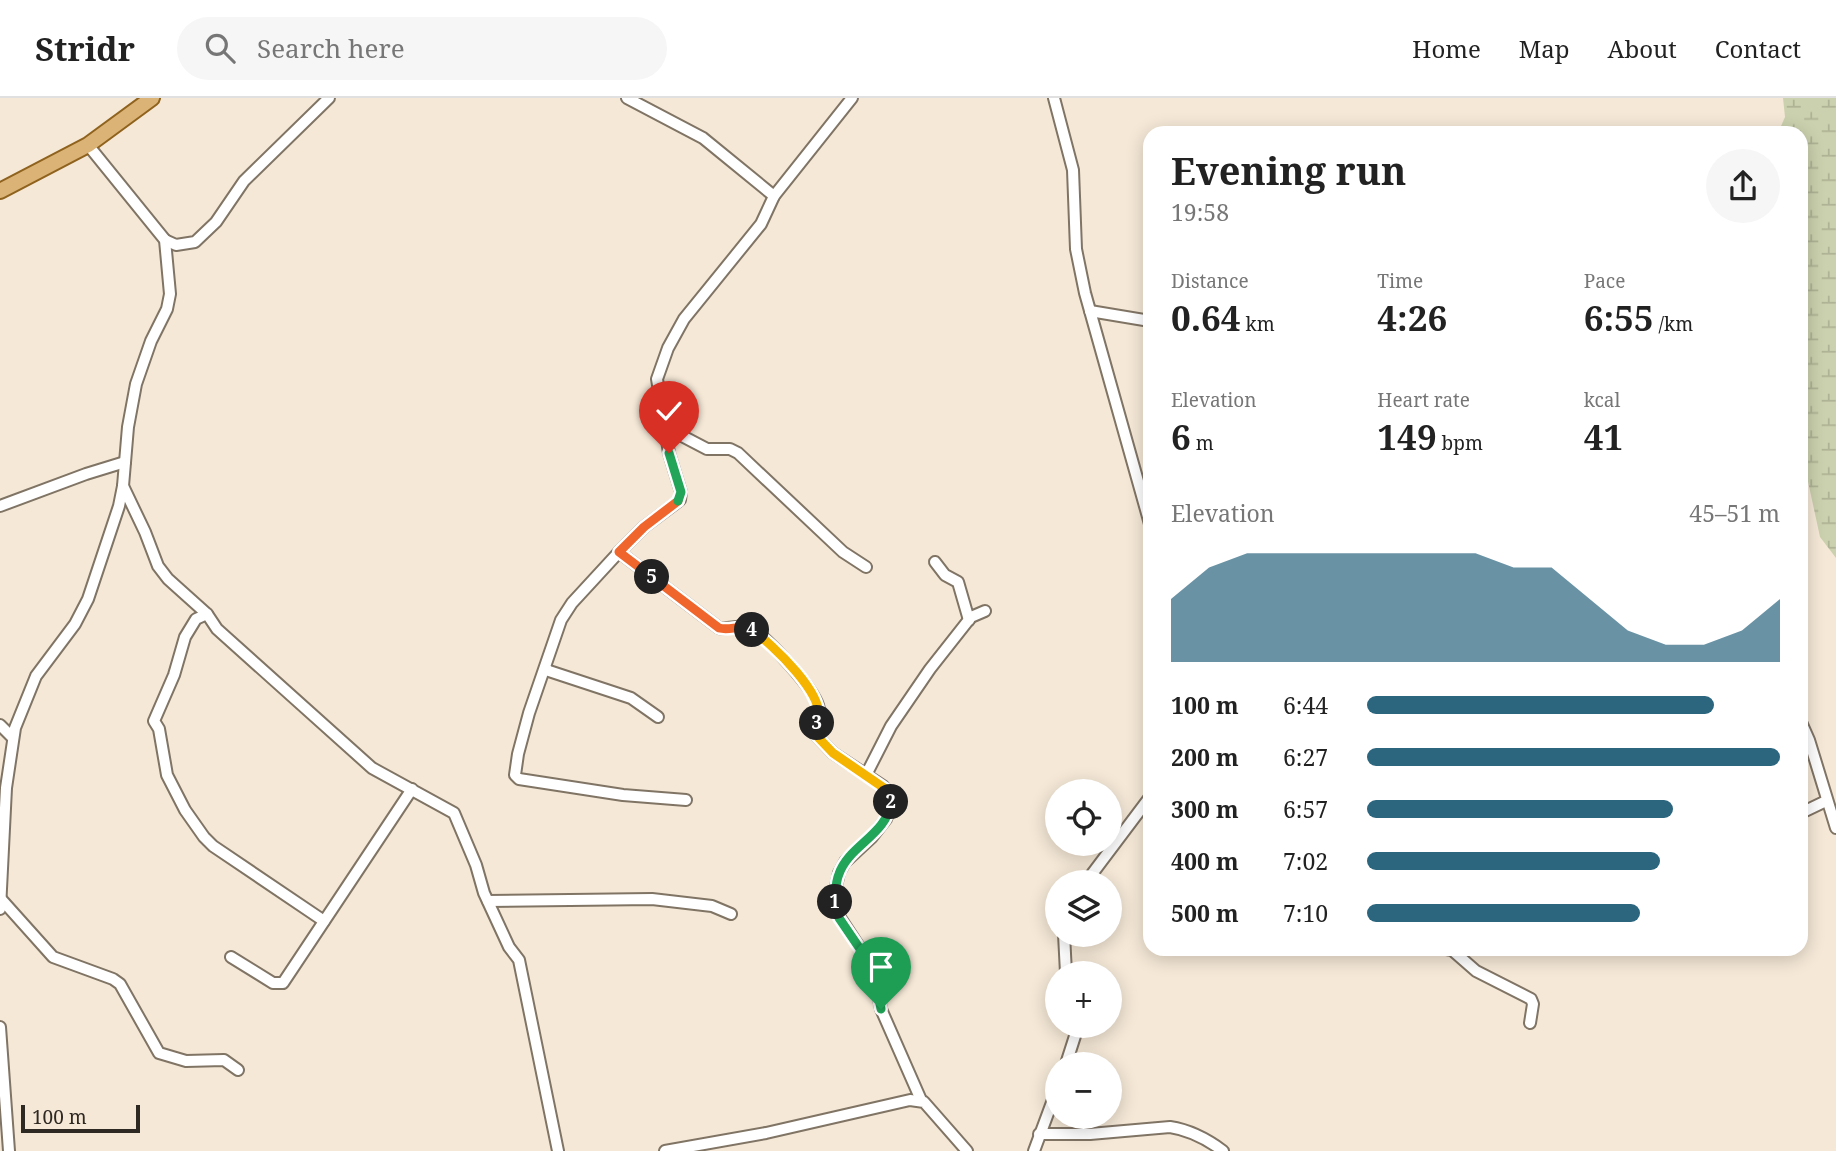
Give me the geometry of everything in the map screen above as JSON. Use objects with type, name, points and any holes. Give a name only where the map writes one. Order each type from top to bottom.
[{"type":"main road","points":[[0,191],[88,145],[152,98]]},
{"type":"street","points":[[88,145],[165,240],[176,245],[195,242],[216,222],[244,181],[329,98]]},
{"type":"street","points":[[627,98],[703,138],[774,196]]},
{"type":"street","points":[[686,800],[623,795],[516,777],[518,754],[553,639],[572,603],[644,527],[680,500],[681,492],[663,426],[657,379],[668,348],[684,319],[761,224],[774,196],[852,98]]},
{"type":"street","points":[[1054,98],[1073,170],[1076,249],[1090,312],[1143,499]]},
{"type":"street","points":[[0,909],[6,788],[15,728],[36,676],[75,624],[88,598],[113,526],[123,486],[128,427],[136,384],[151,341],[167,309],[170,294],[165,240]]},
{"type":"street","points":[[1090,312],[1143,320]]},
{"type":"street","points":[[663,426],[707,449],[730,449],[738,453],[843,552],[866,567]]},
{"type":"street","points":[[0,506],[125,462]]},
{"type":"street","points":[[123,486],[158,566],[168,579],[207,614],[226,638],[372,768],[454,813],[488,901],[522,969],[540,1073],[558,1151]]},
{"type":"street","points":[[619,552],[719,628],[746,627],[767,640],[802,678],[818,702],[819,718],[813,732],[833,753],[887,790],[891,806],[886,819],[872,837],[845,862],[839,873],[835,911],[873,968],[881,1009],[921,1100],[967,1151]]},
{"type":"street","points":[[935,562],[945,575],[958,582],[969,620]]},
{"type":"street","points":[[866,775],[891,726],[912,695],[969,620],[985,611]]},
{"type":"street","points":[[207,614],[196,619],[185,637],[174,675],[154,721],[159,729],[167,775],[194,823],[213,846],[324,921]]},
{"type":"street","points":[[545,668],[631,698],[658,717]]},
{"type":"street","points":[[0,725],[13,738]]},
{"type":"street","points":[[1808,738],[1836,828]]},
{"type":"street","points":[[231,957],[273,983],[283,983],[412,789]]},
{"type":"street","points":[[1808,809],[1826,800]]},
{"type":"street","points":[[1095,870],[1143,806]]},
{"type":"street","points":[[1,899],[53,957],[120,984],[159,1052],[186,1061],[225,1060],[238,1070]]},
{"type":"street","points":[[488,901],[652,899],[712,906],[731,914]]},
{"type":"street","points":[[1459,956],[1476,971],[1531,999],[1533,1004],[1530,1023]]},
{"type":"street","points":[[0,1027],[9,1151]]},
{"type":"street","points":[[665,1151],[766,1133],[910,1100],[921,1100]]},
{"type":"street","points":[[1034,1151],[1045,1119]]},
{"type":"street","points":[[1039,1134],[1090,1134],[1170,1127],[1199,1136],[1223,1151]]},
{"type":"green space","points":[[1783,98],[1836,98],[1836,558],[1820,537],[1808,482],[1808,126],[1781,126],[1785,117]]},
{"type":"route","points":[[669,453],[681,492],[680,500],[644,527],[619,552],[719,628],[724,630],[746,627],[767,640],[802,678],[818,702],[819,718],[812,729],[822,744],[883,786],[890,794],[891,806],[886,819],[872,837],[845,862],[836,886],[835,911],[873,968],[881,1009]]}]
